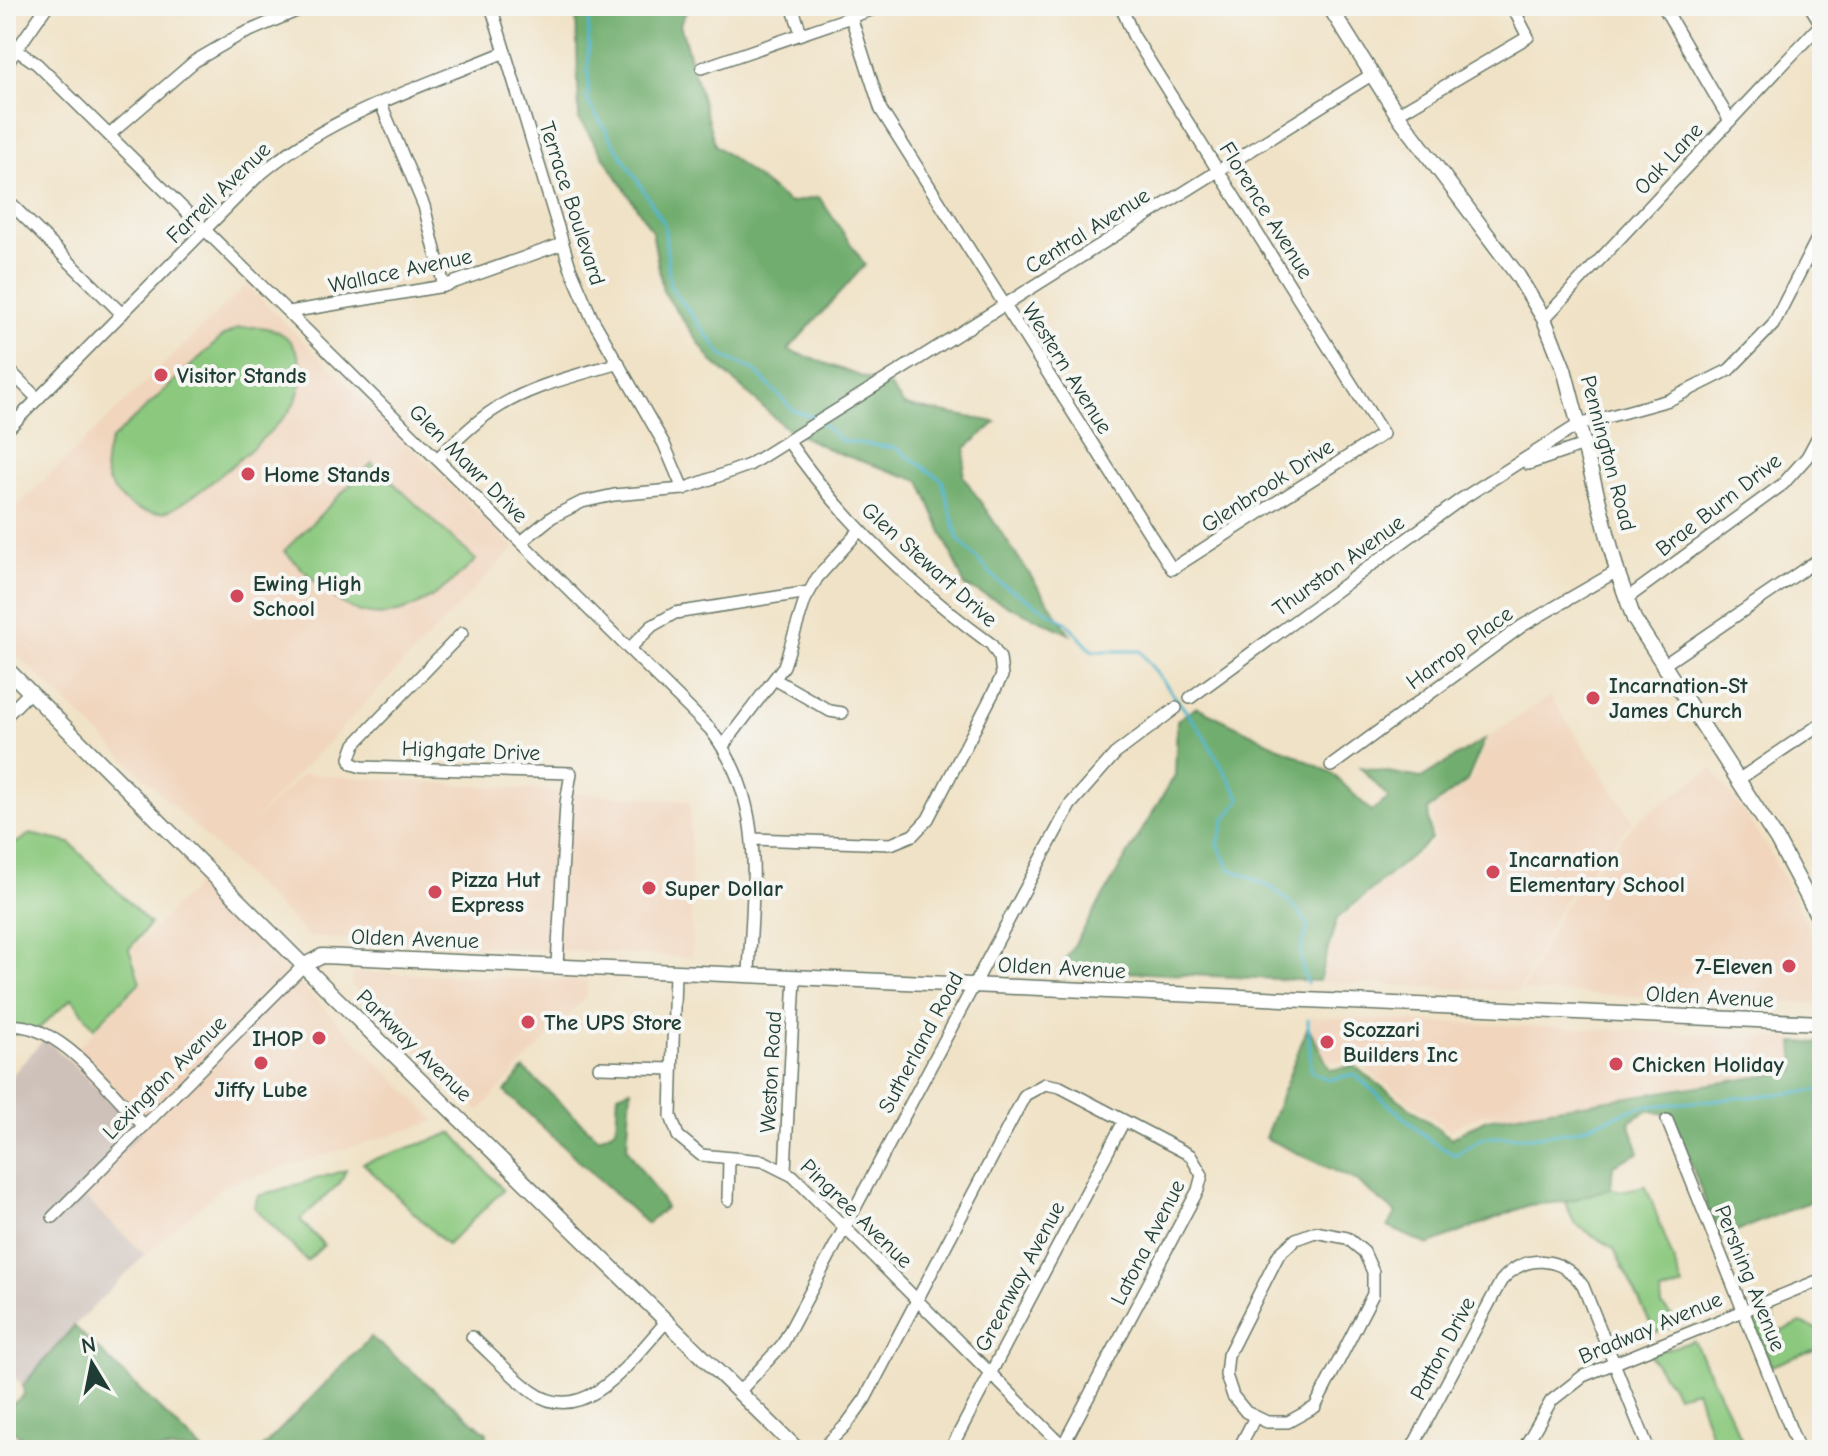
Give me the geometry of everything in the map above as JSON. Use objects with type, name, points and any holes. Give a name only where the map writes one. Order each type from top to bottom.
[{"type":"main road","name":"Pennington Road","points":[[1329,6],[1397,114],[1518,276],[1544,319],[1564,369],[1626,599],[1662,666],[1777,840],[1822,923]]},
{"type":"main road","name":"Parkway Avenue","points":[[6,668],[303,966],[798,1450]]},
{"type":"main road","name":"Olden Avenue","points":[[303,966],[322,956],[1820,1021]]},
{"type":"street","points":[[6,65],[47,6]]},
{"type":"street","points":[[109,135],[195,61],[238,36],[308,6]]},
{"type":"street","name":"Terrace Boulevard","points":[[491,6],[562,244],[581,295],[664,444],[683,489]]},
{"type":"street","points":[[792,6],[801,33]]},
{"type":"street","points":[[702,68],[883,6]]},
{"type":"street","name":"Florence Avenue","points":[[1121,6],[1133,35],[1383,434]]},
{"type":"street","points":[[1397,114],[1528,37],[1512,6]]},
{"type":"street","points":[[1663,6],[1730,121]]},
{"type":"street","points":[[1810,6],[1821,24]]},
{"type":"street","name":"Western Avenue","points":[[851,17],[881,110],[1172,569]]},
{"type":"street","name":"Oak Lane","points":[[1544,319],[1821,24]]},
{"type":"street","name":"Glen Mawr Drive","points":[[15,49],[37,64],[289,312],[723,746],[743,785],[753,839],[749,975]]},
{"type":"street","name":"Farrell Avenue","points":[[6,431],[255,179],[291,150],[344,119],[505,52]]},
{"type":"street","name":"Central Avenue","points":[[521,542],[552,517],[582,502],[683,489],[725,476],[821,421],[1371,75]]},
{"type":"street","points":[[381,104],[424,206],[444,286]]},
{"type":"street","points":[[6,199],[122,314]]},
{"type":"street","name":"Thurston Avenue","points":[[1190,698],[1460,500],[1578,425],[1669,400],[1729,370],[1773,325],[1822,229]]},
{"type":"street","name":"Wallace Avenue","points":[[289,312],[444,286],[562,244]]},
{"type":"street","points":[[437,459],[477,422],[509,401],[545,385],[619,363]]},
{"type":"street","points":[[6,367],[38,399]]},
{"type":"street","name":"Brae Burn Drive","points":[[1626,599],[1783,484],[1807,457],[1822,429]]},
{"type":"street","name":"Glenbrook Drive","points":[[1172,569],[1383,434]]},
{"type":"street","name":"Glen Stewart Drive","points":[[753,839],[880,845],[913,835],[928,819],[1000,684],[1002,666],[991,644],[920,588],[860,530],[823,491],[788,441]]},
{"type":"street","name":"Thurston Avenue","points":[[1512,469],[1584,445]]},
{"type":"street","points":[[723,746],[776,680],[791,650],[809,592],[828,564],[860,530]]},
{"type":"street","points":[[1662,666],[1822,557]]},
{"type":"street","name":"Harrop Place","points":[[1331,766],[1522,626],[1617,571]]},
{"type":"street","points":[[629,649],[652,626],[675,613],[809,592]]},
{"type":"street","name":"Highgate Drive","points":[[462,633],[355,744],[350,758],[352,764],[362,767],[571,773],[566,803],[557,965]]},
{"type":"street","points":[[776,680],[830,711],[842,713]]},
{"type":"street","points":[[6,716],[30,692]]},
{"type":"street","name":"Sutherland Road","points":[[739,1392],[782,1345],[1077,795],[1115,754],[1176,708]]},
{"type":"street","points":[[1738,780],[1822,723]]},
{"type":"street","name":"Lexington Avenue","points":[[53,1217],[303,966]]},
{"type":"street","name":"Pingree Avenue","points":[[675,972],[671,1116],[678,1136],[701,1155],[763,1161],[785,1170],[918,1299],[1064,1448]]},
{"type":"street","name":"Weston Road","points":[[785,1170],[795,977]]},
{"type":"street","points":[[6,1026],[37,1028],[59,1040],[144,1126]]},
{"type":"street","points":[[599,1067],[672,1069]]},
{"type":"street","name":"Latona Avenue","points":[[918,1299],[1025,1095],[1037,1086],[1049,1084],[1190,1155],[1200,1167],[1201,1184],[1064,1448]]},
{"type":"street","name":"Pershing Avenue","points":[[1667,1120],[1799,1450]]},
{"type":"street","name":"Greenway Avenue","points":[[950,1450],[1124,1121]]},
{"type":"street","points":[[728,1200],[729,1159]]},
{"type":"street","points":[[1325,1232],[1347,1238],[1370,1262],[1373,1294],[1322,1400],[1307,1414],[1288,1422],[1255,1417],[1233,1396],[1226,1375],[1228,1355],[1279,1254],[1296,1239],[1325,1232]]},
{"type":"street","name":"Patton Drive","points":[[1411,1450],[1497,1287],[1513,1269],[1542,1261],[1560,1265],[1577,1277],[1614,1362]]},
{"type":"street","name":"Bradway Avenue","points":[[1523,1450],[1543,1413],[1563,1390],[1614,1362],[1822,1279]]},
{"type":"street","points":[[821,1450],[865,1399],[918,1299]]},
{"type":"street","points":[[472,1337],[532,1391],[551,1400],[574,1401],[603,1387],[667,1321]]},
{"type":"street","points":[[1614,1362],[1649,1450]]},
{"type":"street","points":[[1238,1450],[1255,1417]]},
{"type":"shaded area","name":"Ewing High School","points":[[246,285],[514,548],[243,831],[303,774],[690,801],[692,957],[309,937],[6,644],[6,517]]},
{"type":"shaded area","name":"Incarnation Elementary School","points":[[1550,696],[1633,820],[1561,904],[1519,991],[1322,982],[1341,920],[1435,840],[1432,811],[1471,781],[1489,737]]},
{"type":"shaded area","points":[[1712,768],[1767,847],[1802,914],[1822,961],[1822,1004],[1522,991],[1564,906],[1638,820]]},
{"type":"shaded area","points":[[199,883],[436,1121],[223,1186],[145,1255],[81,1194],[142,1131],[66,1059],[143,982],[133,949]]},
{"type":"shaded area","points":[[354,972],[588,981],[587,995],[479,1111],[350,983]]},
{"type":"shaded area","points":[[1311,1017],[1791,1038],[1792,1069],[1649,1091],[1533,1115],[1483,1114],[1449,1130],[1358,1063],[1315,1058]]},
{"type":"shaded area","points":[[45,1038],[142,1132],[81,1194],[145,1255],[74,1326],[23,1385],[6,1370],[6,1082]]},
{"type":"green space","points":[[576,6],[689,6],[680,24],[715,145],[789,203],[819,197],[865,265],[788,350],[891,387],[904,405],[996,422],[966,448],[963,476],[1070,634],[965,586],[920,481],[835,452],[787,429],[711,360],[663,291],[652,231],[579,119]]},
{"type":"green space","points":[[238,328],[275,330],[295,348],[301,379],[291,409],[268,434],[191,498],[174,508],[156,513],[130,505],[119,497],[108,480],[105,460],[111,440],[223,336]]},
{"type":"green space","points":[[372,463],[476,560],[433,596],[399,612],[381,615],[363,613],[345,605],[321,587],[284,551]]},
{"type":"green space","points":[[1197,707],[1332,773],[1371,811],[1389,798],[1360,767],[1421,778],[1485,739],[1467,781],[1428,810],[1431,839],[1337,919],[1319,981],[1060,969],[1175,775],[1177,720]]},
{"type":"green space","points":[[6,833],[13,845],[30,834],[70,843],[150,924],[129,949],[140,982],[94,1028],[72,998],[36,1031],[6,1036]]},
{"type":"green space","points":[[1308,1026],[1330,1070],[1354,1066],[1451,1138],[1486,1119],[1795,1071],[1793,1042],[1822,1043],[1822,1197],[1719,1238],[1673,1116],[1648,1110],[1629,1122],[1639,1153],[1613,1165],[1611,1188],[1565,1202],[1529,1205],[1428,1245],[1388,1227],[1396,1213],[1355,1180],[1265,1138]]},
{"type":"green space","points":[[524,1069],[598,1138],[616,1129],[618,1094],[631,1089],[627,1148],[666,1207],[647,1224],[505,1092]]},
{"type":"green space","points":[[453,1133],[503,1190],[447,1245],[363,1163]]},
{"type":"green space","points":[[346,1170],[340,1183],[300,1220],[324,1245],[307,1261],[254,1207],[258,1196]]},
{"type":"green space","points":[[1646,1186],[1683,1286],[1661,1293],[1662,1306],[1680,1324],[1655,1333],[1614,1249],[1574,1223],[1565,1202],[1611,1188],[1620,1191]]},
{"type":"green space","points":[[1769,1307],[1779,1332],[1801,1323],[1822,1331],[1822,1347],[1771,1366],[1751,1314]]},
{"type":"green space","points":[[74,1326],[202,1450],[36,1450],[6,1424],[6,1409],[24,1395],[23,1385]]},
{"type":"green space","points":[[371,1337],[487,1433],[485,1450],[260,1450]]},
{"type":"green space","points":[[1694,1341],[1747,1450],[1704,1450],[1701,1442],[1710,1433],[1696,1390],[1677,1395],[1649,1354]]},
{"type":"waterway","points":[[589,6],[588,102],[664,223],[670,286],[723,356],[754,370],[793,410],[815,418]]},
{"type":"waterway","points":[[821,423],[842,441],[896,448],[942,480],[958,539],[1000,583],[1067,623],[1092,651],[1140,651],[1201,731],[1241,799],[1225,819],[1218,844],[1230,869],[1275,890],[1292,904],[1309,926],[1301,954],[1307,983]]},
{"type":"waterway","points":[[1308,1020],[1311,1071],[1328,1080],[1354,1074],[1432,1142],[1455,1155],[1484,1137],[1530,1137],[1574,1131],[1640,1107],[1822,1090]]},
{"type":"place","name":"Visitor Stands","points":[[161,375]]},
{"type":"place","name":"Home Stands","points":[[248,474]]},
{"type":"place","name":"Ewing High School","points":[[237,596]]},
{"type":"place","name":"Incarnation-St James Church","points":[[1593,698]]},
{"type":"place","name":"Incarnation Elementary School","points":[[1493,872]]},
{"type":"place","name":"Super Dollar","points":[[649,888]]},
{"type":"place","name":"Pizza Hut Express","points":[[435,892]]},
{"type":"place","name":"7-Eleven","points":[[1789,966]]},
{"type":"place","name":"The UPS Store","points":[[528,1022]]},
{"type":"place","name":"IHOP","points":[[319,1038]]},
{"type":"place","name":"Scozzari Builders Inc","points":[[1327,1042]]},
{"type":"place","name":"Jiffy Lube","points":[[261,1063]]},
{"type":"place","name":"Chicken Holiday","points":[[1616,1064]]}]
